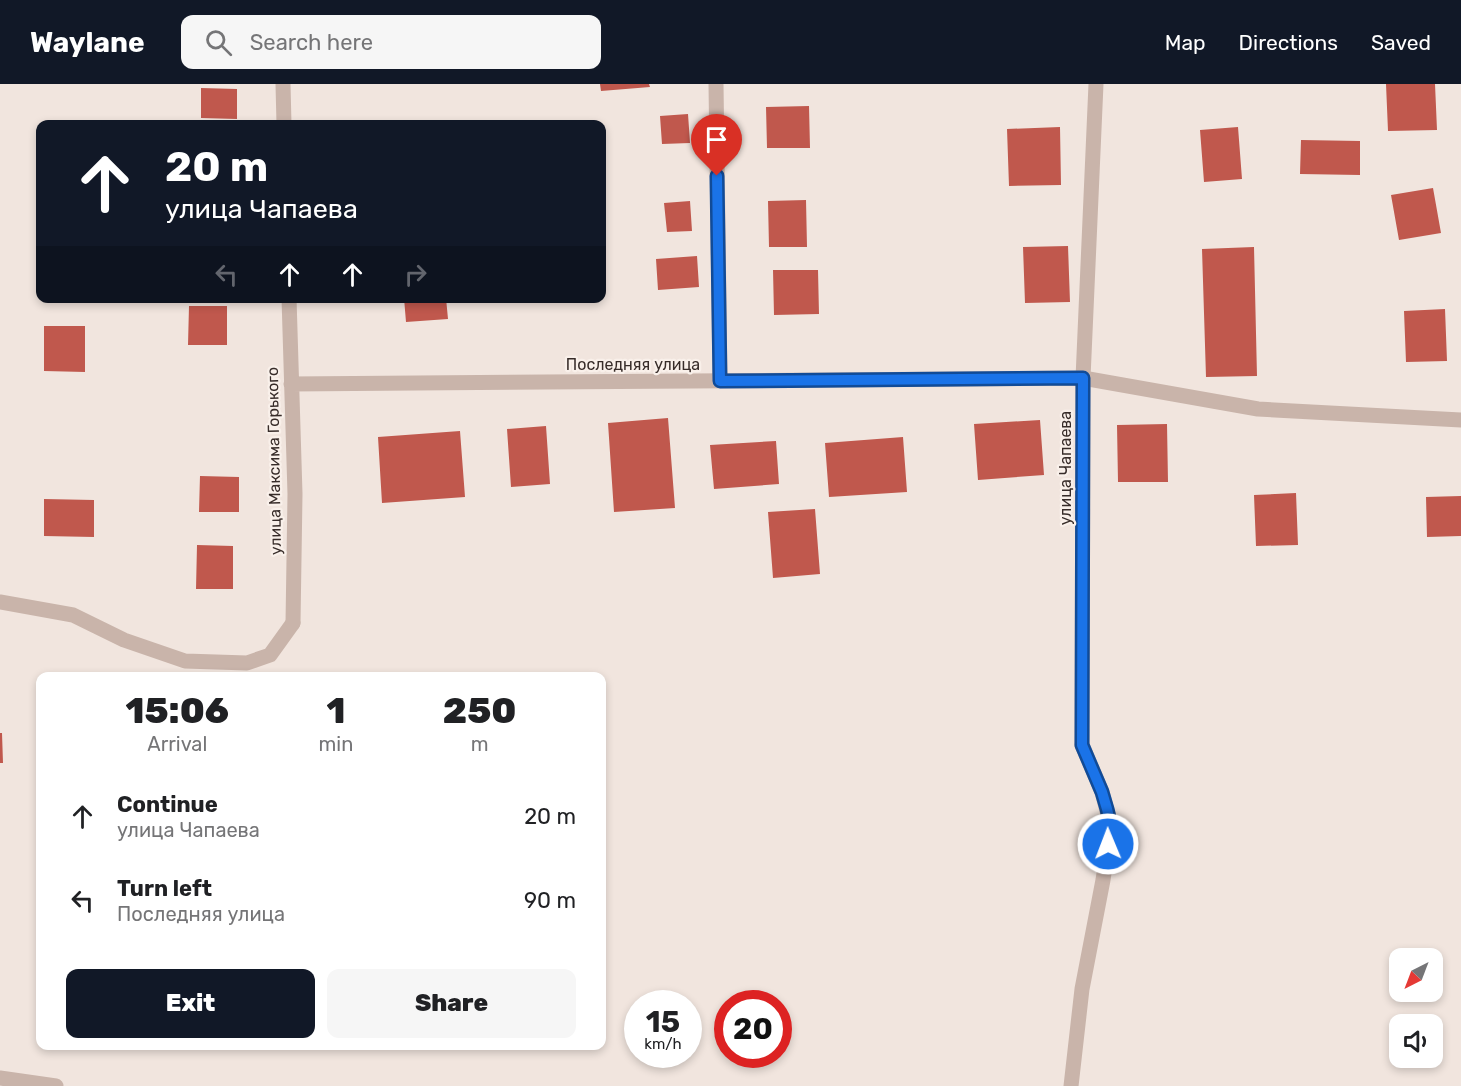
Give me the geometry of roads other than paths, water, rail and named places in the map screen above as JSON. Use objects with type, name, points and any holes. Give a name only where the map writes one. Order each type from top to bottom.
[{"type":"street","points":[[283,84],[284,120]]},
{"type":"street","points":[[716,84],[720,381]]},
{"type":"street","name":"улица Чапаева","points":[[1071,1086],[1082,989],[1111,826],[1102,792],[1082,745],[1083,378],[1096,84]]},
{"type":"street","name":"улица Максима Горького","points":[[0,602],[73,615],[124,640],[185,662],[247,663],[270,655],[292,623],[295,494],[289,303]]},
{"type":"street","name":"Последняя улица","points":[[291,384],[1083,378],[1258,409],[1461,420]]},
{"type":"street","points":[[0,1078],[56,1086]]}]
